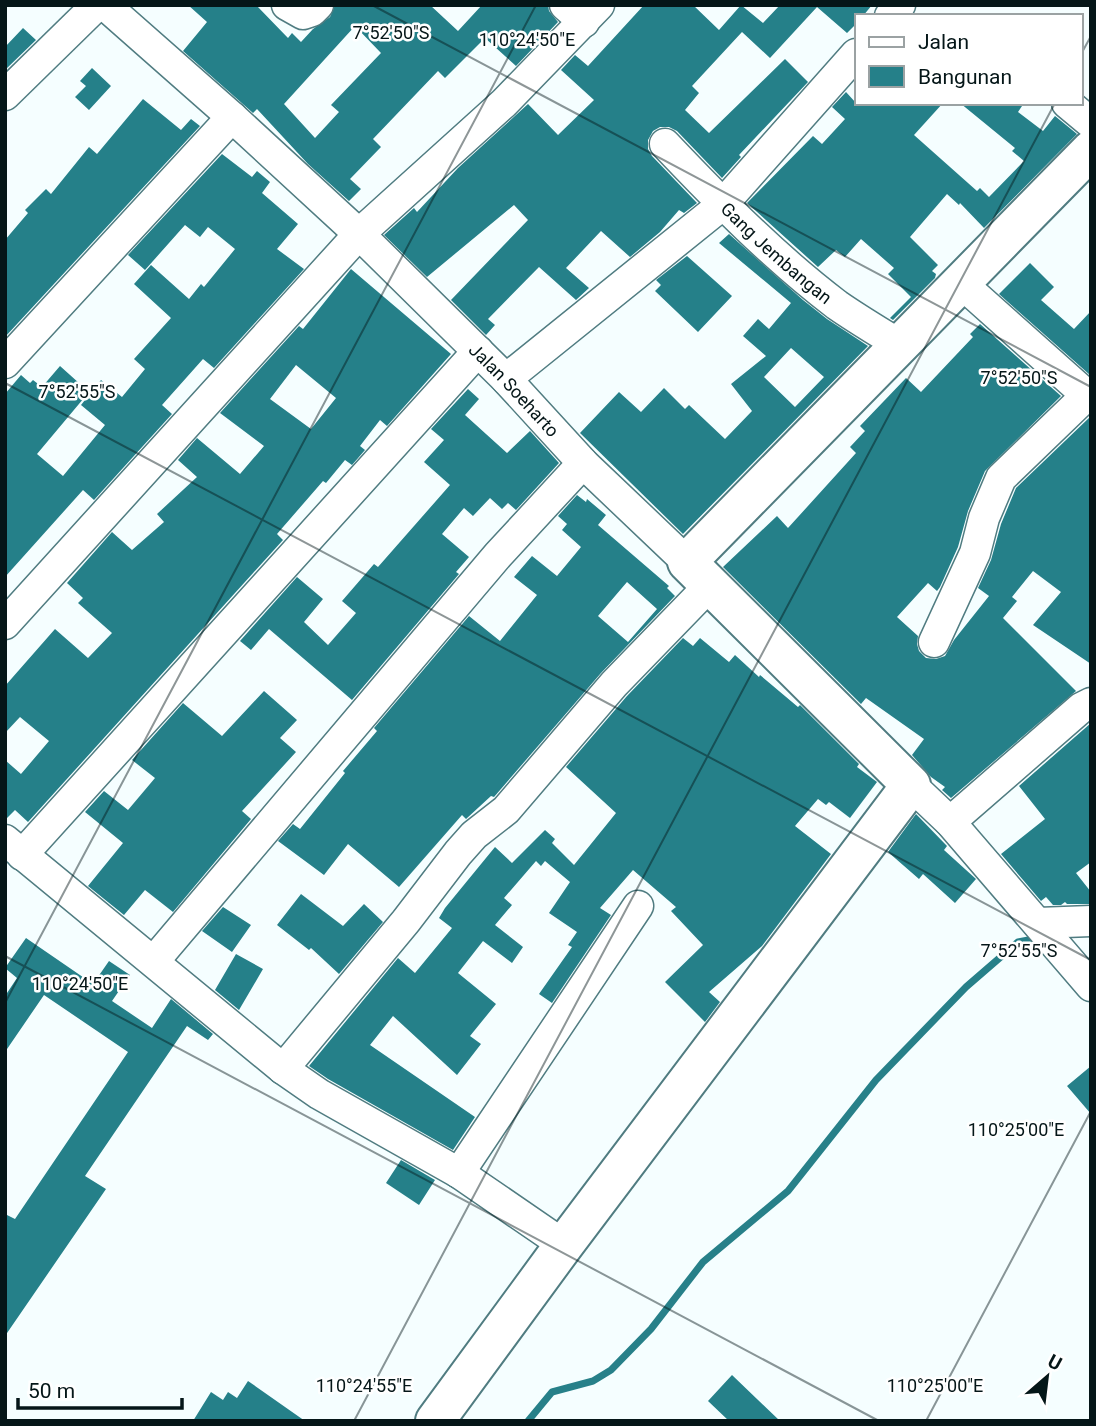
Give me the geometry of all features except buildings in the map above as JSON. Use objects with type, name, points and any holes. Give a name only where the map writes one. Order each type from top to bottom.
[{"type":"main road","points":[[698,573],[900,345],[1089,150]]},
{"type":"main road","name":"Jalan Soeharto","points":[[698,573],[911,785]]},
{"type":"main road","points":[[435,1421],[564,1245],[911,785]]},
{"type":"street","points":[[287,5],[303,14],[312,12],[318,5]]},
{"type":"street","points":[[5,95],[114,9]]},
{"type":"street","name":"Jalan Soeharto","points":[[114,9],[359,234],[506,379],[583,463],[698,573]]},
{"type":"street","points":[[5,624],[359,234],[504,103],[583,11]]},
{"type":"street","points":[[506,379],[722,205],[855,55]]},
{"type":"street","points":[[1068,105],[1089,150]]},
{"type":"street","points":[[5,363],[232,117]]},
{"type":"street","name":"Gang Jembangan","points":[[665,144],[722,205],[782,260],[838,306],[900,345]]},
{"type":"street","points":[[934,642],[975,553],[984,518],[1001,478],[1089,397],[961,283]]},
{"type":"street","points":[[478,351],[14,848],[284,1069],[319,1094],[459,1173],[564,1245]]},
{"type":"street","points":[[154,961],[498,555],[583,463]]},
{"type":"street","points":[[284,1069],[406,921],[458,853],[474,835],[506,810],[614,684],[698,573]]},
{"type":"street","points":[[950,822],[1081,708],[1091,703]]},
{"type":"street","points":[[911,785],[950,822],[1091,986]]},
{"type":"street","points":[[459,1173],[638,906]]},
{"type":"street","points":[[1038,923],[1091,921]]},
{"type":"waterway","points":[[528,1421],[552,1392],[593,1381],[611,1370],[651,1329],[703,1262],[788,1191],[876,1080],[966,987],[1018,942],[1039,938]]}]
